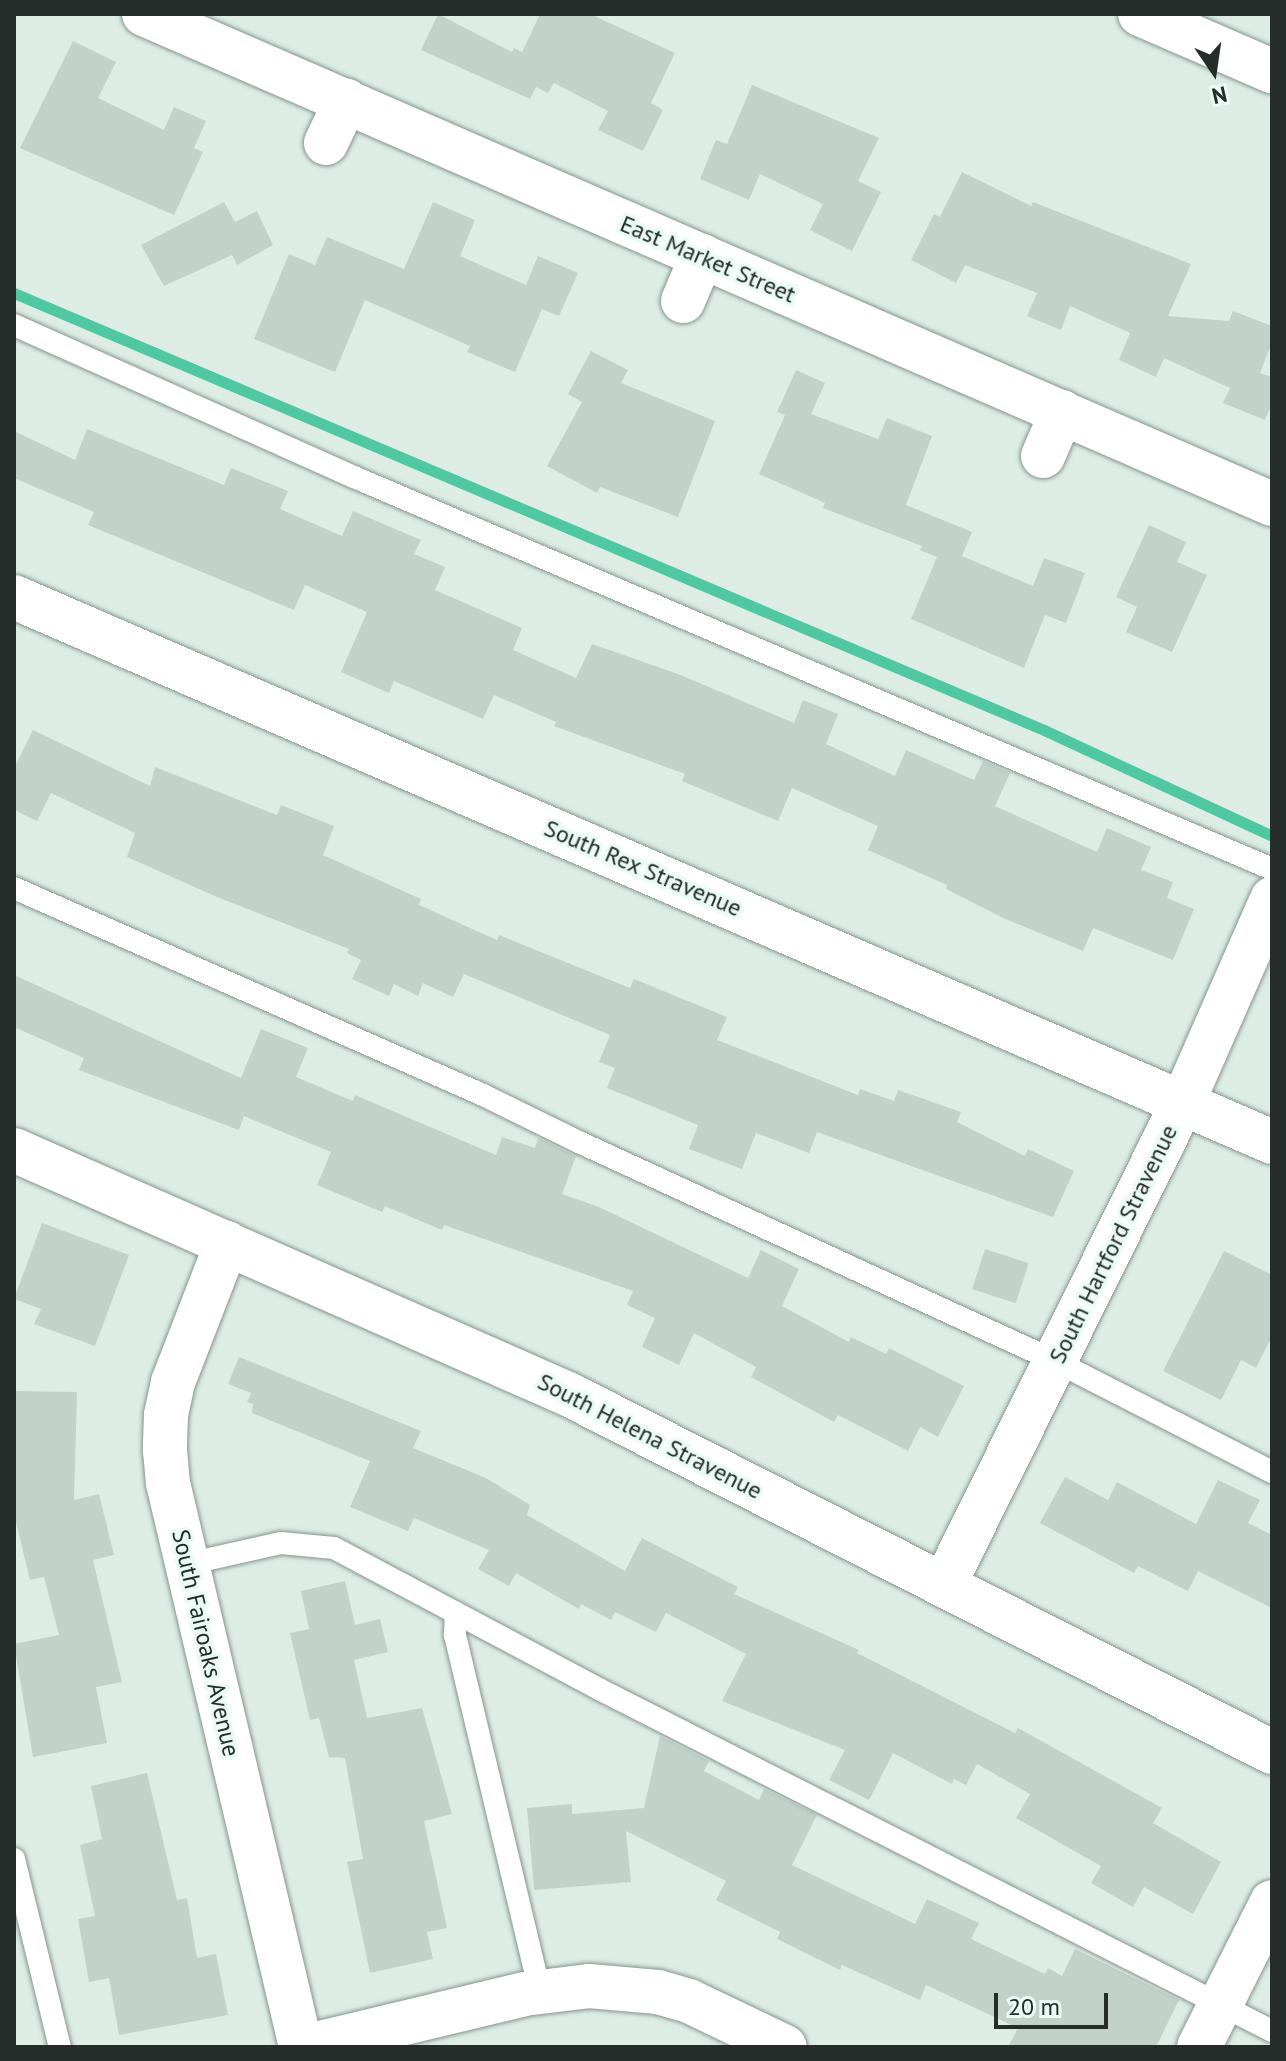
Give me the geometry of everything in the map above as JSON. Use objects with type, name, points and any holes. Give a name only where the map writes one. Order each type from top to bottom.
[{"type":"street","name":"East Market Street","points":[[144,14],[1272,504]]},
{"type":"street","points":[[1140,14],[1272,71]]},
{"type":"street","points":[[326,143],[346,101]]},
{"type":"street","points":[[683,301],[702,256]]},
{"type":"street","points":[[1043,456],[1062,412]]},
{"type":"street","name":"South Rex Stravenue","points":[[14,597],[1272,1142]]},
{"type":"street","name":"South Hartford Stravenue","points":[[944,1585],[1183,1102],[1272,899]]},
{"type":"street","name":"South Helena Stravenue","points":[[14,1150],[570,1395],[1272,1752]]},
{"type":"street","name":"South Fairoaks Avenue","points":[[227,1243],[183,1351],[166,1415],[168,1483],[302,2047]]},
{"type":"street","points":[[1199,2047],[1272,1902]]},
{"type":"street","points":[[302,2047],[540,1991],[589,1986],[658,1992],[718,2013],[785,2047]]},
{"type":"lane","points":[[14,325],[354,477],[1272,869]]},
{"type":"lane","points":[[14,888],[483,1095],[1055,1361],[1272,1472]]},
{"type":"lane","points":[[187,1564],[281,1543],[334,1548],[1272,2031]]},
{"type":"lane","points":[[456,1613],[455,1635],[540,1991]]},
{"type":"lane","points":[[14,1859],[60,2047]]},
{"type":"building","points":[[438,14],[512,52],[514,48],[522,52],[540,14],[590,14],[675,53],[651,103],[663,110],[643,151],[598,130],[608,111],[554,83],[548,93],[536,87],[530,99],[421,50]]},
{"type":"building","points":[[73,41],[116,62],[98,98],[164,130],[174,107],[206,121],[194,148],[203,152],[174,215],[20,148]]},
{"type":"building","points":[[752,85],[879,138],[858,181],[881,192],[852,251],[810,230],[823,204],[760,174],[749,200],[700,179],[716,140],[727,144]]},
{"type":"building","points":[[962,172],[1031,206],[1033,202],[1191,264],[1168,316],[1229,321],[1233,311],[1272,326],[1272,342],[1260,373],[1272,377],[1272,404],[1265,420],[1223,403],[1230,388],[1164,358],[1156,377],[1119,360],[1130,333],[1070,306],[1061,330],[1027,316],[1037,293],[965,265],[956,283],[911,260],[934,214],[940,217]]},
{"type":"building","points":[[224,202],[235,222],[257,211],[273,245],[237,265],[232,255],[164,286],[141,245]]},
{"type":"building","points":[[433,202],[475,220],[460,256],[526,285],[538,256],[578,273],[559,316],[542,309],[515,372],[467,352],[470,346],[365,300],[335,372],[254,339],[289,254],[315,265],[327,237],[404,269]]},
{"type":"building","points":[[591,351],[628,370],[621,383],[715,421],[678,517],[600,487],[597,493],[547,466],[582,402],[568,394]]},
{"type":"building","points":[[796,370],[825,383],[811,414],[878,439],[887,418],[932,436],[906,505],[972,532],[962,556],[1033,586],[1044,558],[1085,573],[1066,623],[1045,615],[1024,668],[911,619],[937,557],[920,550],[922,546],[823,508],[825,503],[759,474],[785,415],[777,412]]},
{"type":"building","points":[[87,429],[224,485],[231,468],[288,491],[280,509],[342,536],[353,511],[421,540],[414,554],[445,567],[435,590],[522,628],[513,650],[576,678],[592,644],[678,674],[794,723],[803,700],[838,714],[826,744],[895,776],[906,750],[974,780],[983,761],[1010,773],[995,806],[1097,852],[1107,828],[1151,847],[1141,870],[1173,882],[1167,898],[1194,909],[1173,960],[1093,928],[1083,951],[1003,918],[946,889],[947,885],[868,850],[878,826],[792,788],[778,821],[682,781],[685,774],[554,726],[556,722],[494,695],[483,719],[394,681],[389,693],[341,672],[367,612],[305,585],[294,610],[88,525],[94,512],[14,478],[14,431],[75,460]]},
{"type":"building","points":[[1149,525],[1186,542],[1177,562],[1207,575],[1172,652],[1126,632],[1137,607],[1116,597]]},
{"type":"building","points":[[33,730],[150,786],[155,767],[277,815],[281,805],[334,826],[323,855],[421,899],[419,905],[497,940],[499,935],[630,988],[634,979],[727,1017],[717,1040],[858,1095],[860,1089],[894,1101],[898,1090],[961,1112],[957,1122],[1025,1156],[1028,1149],[1074,1171],[1053,1217],[817,1132],[809,1153],[756,1133],[742,1169],[689,1149],[698,1125],[607,1088],[615,1068],[599,1062],[610,1035],[464,974],[453,997],[423,983],[418,996],[394,984],[389,996],[352,979],[361,960],[347,953],[349,949],[217,897],[127,857],[135,833],[51,793],[37,821],[14,810],[14,768]]},
{"type":"building","points":[[14,975],[241,1078],[261,1029],[308,1048],[296,1077],[353,1101],[355,1095],[496,1155],[502,1137],[535,1148],[538,1138],[576,1156],[562,1194],[599,1207],[748,1278],[761,1250],[799,1269],[782,1306],[849,1342],[851,1337],[886,1354],[889,1348],[964,1386],[938,1437],[920,1427],[908,1451],[838,1415],[834,1422],[751,1377],[756,1367],[694,1333],[679,1365],[642,1347],[655,1318],[627,1305],[633,1291],[444,1225],[442,1230],[385,1206],[382,1212],[317,1185],[331,1152],[244,1116],[239,1130],[79,1070],[84,1058],[14,1027]]},
{"type":"building","points":[[42,1223],[129,1255],[95,1346],[34,1324],[41,1309],[14,1299]]},
{"type":"building","points":[[985,1249],[1029,1263],[1016,1303],[972,1289]]},
{"type":"building","points":[[1224,1251],[1272,1275],[1272,1336],[1256,1368],[1241,1360],[1221,1400],[1163,1371]]},
{"type":"building","points":[[239,1357],[421,1431],[413,1448],[486,1478],[530,1505],[527,1515],[625,1571],[642,1538],[738,1587],[734,1594],[859,1650],[857,1653],[1015,1733],[1018,1728],[1162,1808],[1153,1823],[1221,1862],[1193,1914],[1144,1887],[1133,1907],[1091,1883],[1101,1866],[1016,1818],[1030,1794],[977,1764],[966,1785],[954,1779],[952,1784],[893,1753],[869,1800],[829,1780],[845,1750],[722,1701],[746,1654],[666,1613],[656,1632],[615,1612],[611,1620],[581,1604],[579,1609],[516,1573],[509,1586],[478,1569],[489,1550],[414,1518],[408,1531],[350,1507],[370,1461],[252,1413],[253,1404],[247,1402],[251,1393],[228,1384]]},
{"type":"building","points":[[14,1391],[77,1392],[74,1500],[99,1494],[114,1555],[93,1560],[122,1682],[96,1687],[107,1743],[33,1757],[14,1644],[59,1635],[44,1577],[30,1580],[14,1514]]},
{"type":"building","points":[[1065,1477],[1108,1500],[1117,1482],[1196,1524],[1218,1480],[1260,1500],[1248,1523],[1272,1535],[1272,1608],[1198,1571],[1188,1591],[1138,1566],[1134,1573],[1040,1523]]},
{"type":"building","points":[[345,1581],[355,1625],[380,1619],[388,1652],[354,1660],[367,1718],[422,1708],[452,1814],[424,1821],[447,1928],[427,1932],[433,1959],[370,1973],[347,1862],[363,1859],[345,1758],[329,1757],[319,1718],[310,1720],[290,1633],[309,1629],[301,1591]]},
{"type":"building","points":[[660,1736],[709,1761],[704,1771],[759,1800],[764,1789],[817,1815],[792,1865],[915,1924],[927,1899],[979,1923],[971,1939],[1045,1974],[1048,1968],[1062,1976],[1075,1949],[1179,2000],[1156,2047],[1008,2047],[1018,2028],[926,1985],[920,2000],[842,1965],[840,1970],[777,1939],[780,1932],[716,1900],[726,1881],[626,1831],[631,1882],[534,1890],[527,1808],[572,1804],[572,1814],[644,1808]]},
{"type":"building","points":[[147,1773],[177,1900],[187,1898],[197,1958],[216,1954],[228,2015],[119,2035],[109,1978],[89,1982],[78,1919],[95,1916],[80,1845],[102,1839],[91,1786]]},
{"type":"waterway","points":[[14,293],[1044,730],[1272,836]]}]
